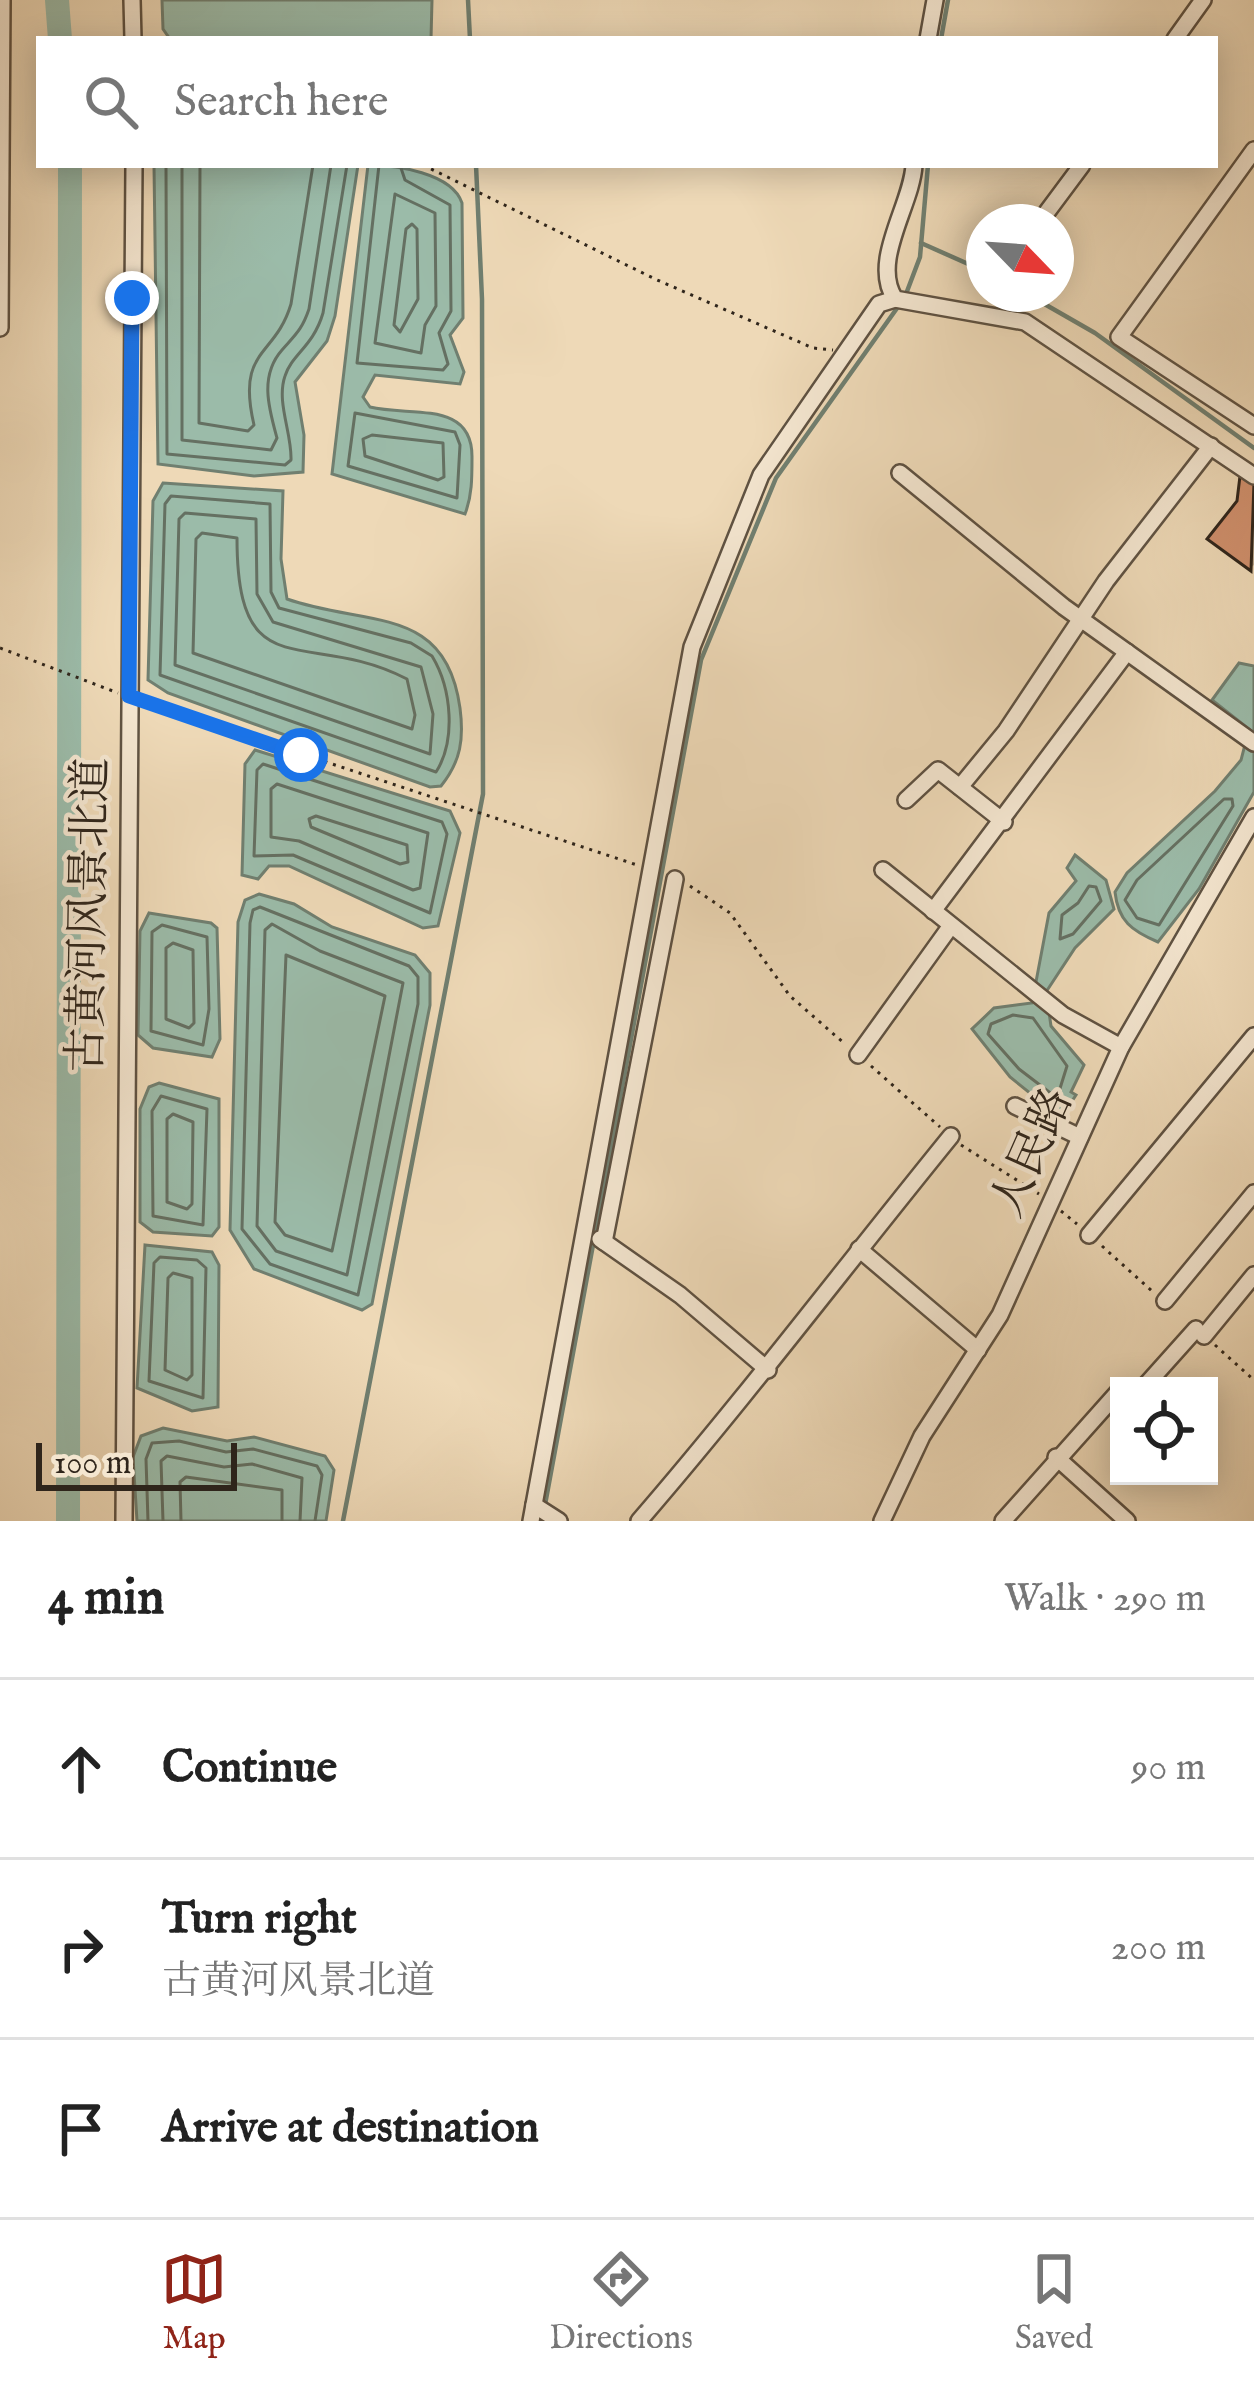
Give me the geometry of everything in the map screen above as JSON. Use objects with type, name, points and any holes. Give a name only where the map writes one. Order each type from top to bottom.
[{"type":"street","points":[[0,328],[2,0]]},
{"type":"street","points":[[132,0],[133,36]]},
{"type":"street","points":[[929,36],[935,0]]},
{"type":"street","points":[[1177,36],[1203,0]]},
{"type":"street","points":[[1254,150],[1119,338],[1254,426]]},
{"type":"street","name":"古黄河风景北道","points":[[124,1521],[124,694],[134,168]]},
{"type":"street","points":[[900,300],[888,287],[892,240],[913,193],[914,168]]},
{"type":"street","points":[[1053,204],[1080,168]]},
{"type":"street","points":[[542,1514],[594,1235],[650,869],[692,647],[761,475],[846,351],[879,304],[900,300],[987,311],[1025,322],[1254,476]]},
{"type":"street","points":[[960,787],[1006,731],[1080,618],[1211,446]]},
{"type":"street","points":[[899,473],[1080,618],[1254,743]]},
{"type":"street","points":[[934,911],[1127,652]]},
{"type":"street","points":[[906,800],[938,770],[1004,822]]},
{"type":"street","name":"人民路","points":[[882,1521],[922,1436],[1000,1315],[1121,1048],[1247,845],[1254,817]]},
{"type":"street","points":[[883,870],[1063,1015],[1121,1048]]},
{"type":"street","points":[[594,1235],[674,879]]},
{"type":"street","points":[[858,1055],[950,927]]},
{"type":"street","points":[[1089,1235],[1254,1036]]},
{"type":"street","points":[[1015,1106],[1080,1138]]},
{"type":"street","points":[[639,1521],[768,1370],[951,1136]]},
{"type":"street","points":[[1165,1301],[1254,1193]]},
{"type":"street","points":[[594,1235],[668,1286],[768,1370]]},
{"type":"street","points":[[859,1249],[978,1350]]},
{"type":"street","points":[[1154,1377],[1254,1275]]},
{"type":"street","points":[[1003,1521],[1110,1400]]},
{"type":"street","points":[[1056,1457],[1127,1521]]},
{"type":"path","points":[[430,168],[655,279],[813,347],[846,351]]},
{"type":"path","points":[[0,648],[485,818],[650,869]]},
{"type":"water","points":[[162,0],[432,0],[431,36],[168,36],[163,29]]},
{"type":"water","points":[[154,168],[358,168],[335,316],[327,341],[295,382],[304,435],[303,472],[254,476],[158,464]]},
{"type":"water","points":[[368,168],[407,169],[447,184],[462,203],[463,318],[450,335],[464,372],[460,384],[375,375],[363,397],[370,407],[437,414],[462,427],[470,440],[472,458],[465,514],[332,474]]},
{"type":"water","points":[[163,483],[283,491],[281,559],[287,599],[398,625],[420,635],[438,651],[452,675],[462,730],[457,759],[441,786],[430,787],[168,693],[148,680],[153,501]]},
{"type":"water","points":[[1239,663],[1254,666],[1254,792],[1199,889],[1158,942],[1128,924],[1115,892],[1127,873],[1215,791],[1241,760],[1249,729],[1212,700]]},
{"type":"water","points":[[255,750],[450,811],[460,833],[438,926],[423,928],[289,866],[269,866],[258,879],[242,875],[245,764]]},
{"type":"water","points":[[1075,855],[1106,880],[1114,909],[1075,948],[1046,992],[1051,1026],[1084,1065],[1071,1092],[1076,1095],[1061,1118],[1010,1077],[972,1029],[994,1008],[1032,1003],[1049,913],[1076,881],[1067,868]]},
{"type":"water","points":[[259,894],[294,904],[332,927],[415,955],[430,973],[430,1005],[372,1304],[362,1310],[254,1269],[230,1230],[238,922],[245,900]]},
{"type":"water","points":[[149,913],[217,928],[220,1039],[212,1057],[153,1048],[138,1035],[140,931]]},
{"type":"water","points":[[159,1083],[219,1099],[219,1227],[212,1236],[153,1232],[140,1222],[140,1109],[149,1087]]},
{"type":"water","points":[[145,1245],[212,1252],[219,1265],[218,1407],[192,1411],[137,1388]]},
{"type":"water","points":[[163,1428],[227,1441],[254,1437],[325,1456],[334,1470],[326,1521],[137,1521],[133,1457],[141,1436]]},
{"type":"building","points":[[1240,476],[1254,482],[1251,571],[1207,539],[1237,501]]},
{"type":"waterway","points":[[57,0],[60,36]]},
{"type":"waterway","points":[[468,0],[470,36]]},
{"type":"waterway","points":[[942,36],[948,0]]},
{"type":"waterway","points":[[68,1521],[70,168]]},
{"type":"waterway","points":[[343,1521],[483,794],[482,299],[476,168]]},
{"type":"waterway","points":[[906,294],[920,257],[928,168]]},
{"type":"waterway","points":[[921,243],[966,263]]},
{"type":"waterway","points":[[542,1521],[701,660],[776,478],[900,304]]},
{"type":"waterway","points":[[1058,312],[1095,333],[1254,448]]},
{"type":"route","points":[[132,298],[129,696],[301,755]]}]
